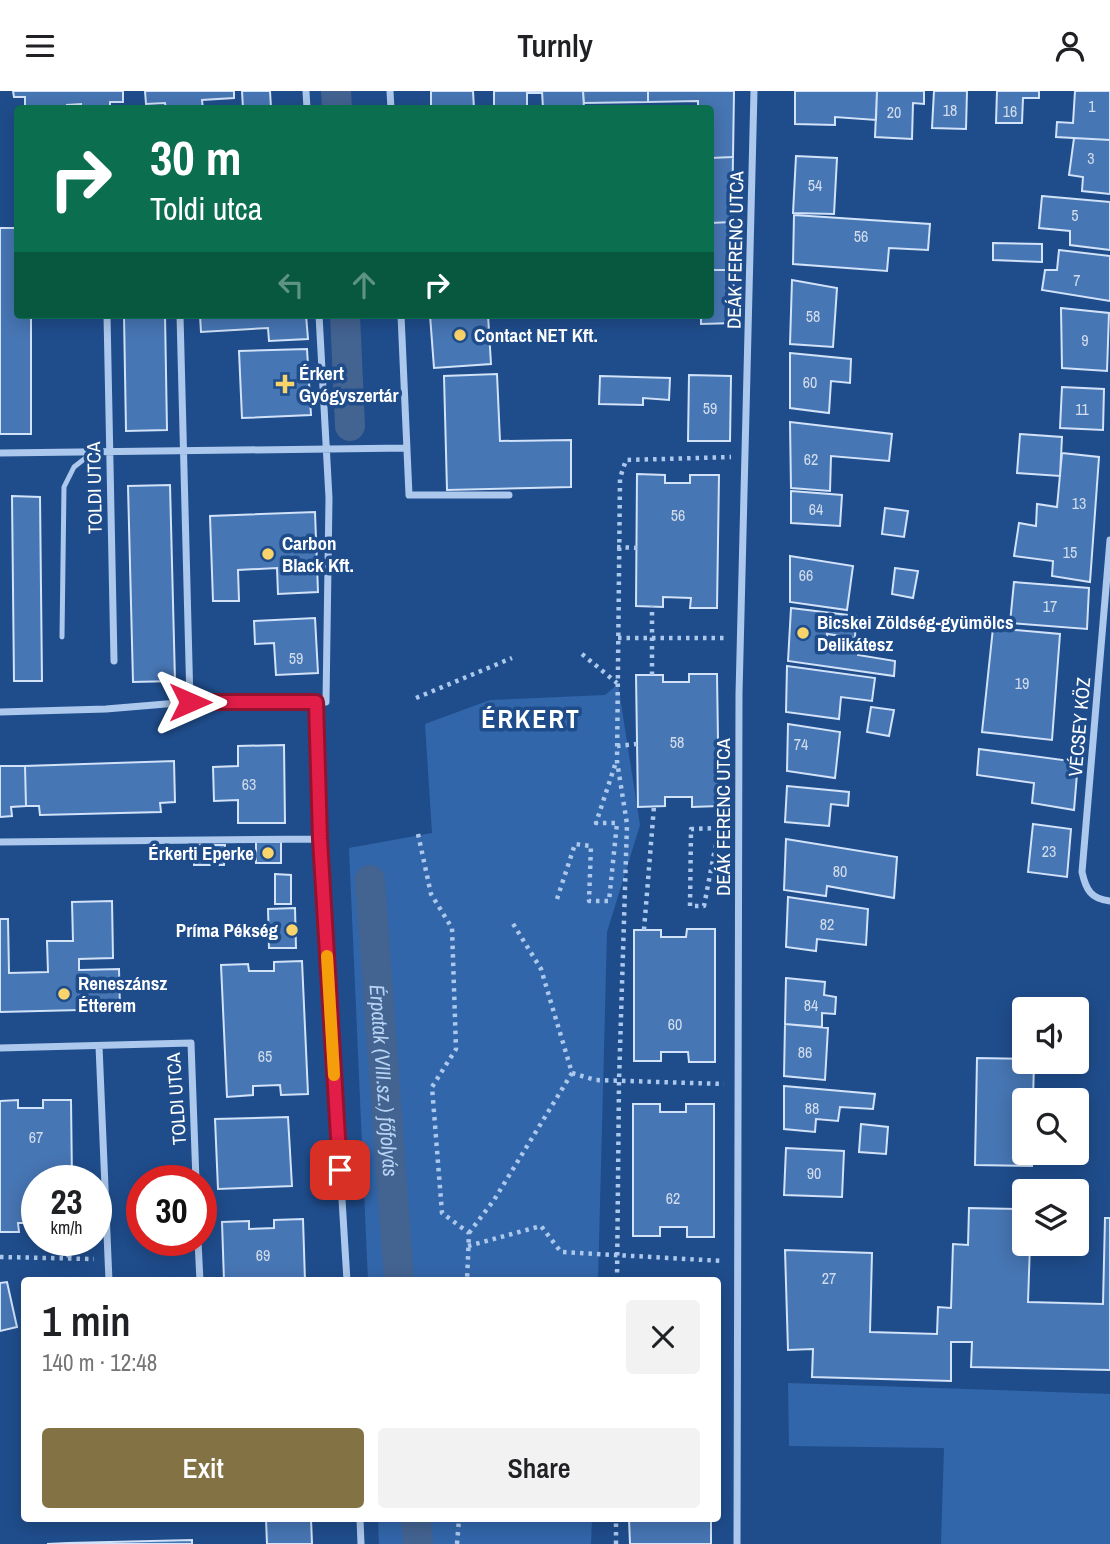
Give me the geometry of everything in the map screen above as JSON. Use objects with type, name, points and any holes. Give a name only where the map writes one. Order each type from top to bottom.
[{"type":"street","name":"DEÁK FERENC UTCA","points":[[737,1544],[739,707],[754,91]]},
{"type":"street","name":"TOLDI UTCA","points":[[107,319],[114,661]]},
{"type":"street","points":[[180,319],[190,702]]},
{"type":"street","points":[[0,712],[106,709],[190,702],[326,702],[329,498],[319,319]]},
{"type":"street","points":[[401,319],[409,495],[509,495]]},
{"type":"street","points":[[0,453],[407,448]]},
{"type":"street","name":"VÉCSEY KÖZ","points":[[1110,540],[1082,873],[1086,890],[1099,899],[1110,901]]},
{"type":"street","points":[[316,702],[320,839],[347,1277]]},
{"type":"street","points":[[0,842],[320,839]]},
{"type":"street","name":"TOLDI UTCA","points":[[99,1046],[191,1044],[195,1165]]},
{"type":"street","points":[[0,1048],[99,1046],[108,1277]]},
{"type":"street","points":[[199,1256],[200,1277]]},
{"type":"street","points":[[359,1522],[360,1544]]},
{"type":"lane","points":[[62,637],[64,487],[74,467],[92,453]]},
{"type":"path","points":[[617,1277],[618,1081],[627,824],[617,761],[617,547],[620,478],[626,460],[745,457]]},
{"type":"path","points":[[617,547],[637,548]]},
{"type":"path","points":[[652,606],[652,675]]},
{"type":"path","points":[[618,638],[704,638]]},
{"type":"path","points":[[582,654],[618,684]]},
{"type":"path","points":[[416,698],[512,657]]},
{"type":"path","points":[[617,746],[637,744]]},
{"type":"path","points":[[557,899],[575,844],[591,846],[589,901],[609,901],[617,823],[596,823],[617,761]]},
{"type":"path","points":[[644,930],[654,806]]},
{"type":"path","points":[[719,828],[704,906],[690,906],[691,829],[719,828]]},
{"type":"path","points":[[418,834],[431,894],[452,928],[456,1049],[432,1087],[442,1213],[468,1233]]},
{"type":"path","points":[[467,1277],[468,1233],[494,1200],[572,1073],[541,969],[512,922]]},
{"type":"path","points":[[572,1073],[595,1080],[738,1085]]},
{"type":"path","points":[[468,1246],[541,1226],[561,1252],[737,1262]]},
{"type":"path","points":[[0,1257],[107,1259]]},
{"type":"path","points":[[457,1544],[459,1522]]},
{"type":"path","points":[[616,1522],[616,1544]]},
{"type":"shaded area","points":[[618,684],[640,825],[607,932],[598,1277],[368,1277],[349,848],[432,833],[425,724],[490,700],[605,695]]},
{"type":"shaded area","points":[[788,1383],[1110,1394],[1110,1544],[941,1544],[944,1448],[789,1446]]},
{"type":"shaded area","points":[[378,1522],[592,1522],[591,1544],[379,1544]]},
{"type":"building","points":[[13,91],[123,91],[123,102],[110,102],[110,105],[25,105],[25,97],[14,97]]},
{"type":"building","points":[[145,91],[234,91],[234,98],[202,100],[203,105],[146,104]]},
{"type":"building","points":[[242,91],[270,91],[271,105],[243,105]]},
{"type":"building","points":[[431,91],[473,91],[474,105],[431,105]]},
{"type":"building","points":[[494,91],[542,91],[527,93],[527,105],[494,105]]},
{"type":"building","points":[[542,91],[583,91],[584,105],[543,105]]},
{"type":"building","points":[[583,91],[648,91],[648,102],[584,103]]},
{"type":"building","points":[[648,91],[734,91],[733,157],[714,158],[714,105],[698,105],[698,101],[648,102]]},
{"type":"building","points":[[795,91],[877,91],[876,120],[835,117],[835,125],[795,124]]},
{"type":"building","points":[[877,91],[924,91],[924,104],[913,103],[912,139],[875,137]]},
{"type":"building","points":[[934,91],[967,91],[966,129],[932,128]]},
{"type":"building","points":[[997,91],[1039,91],[1039,98],[1023,98],[1022,123],[996,123]]},
{"type":"building","points":[[1075,91],[1110,91],[1110,140],[1056,137],[1057,122],[1073,123]]},
{"type":"building","points":[[1074,138],[1110,140],[1110,194],[1082,191],[1083,177],[1069,175]]},
{"type":"building","points":[[796,156],[837,158],[834,214],[793,213]]},
{"type":"building","points":[[733,157],[732,222],[714,223],[714,158]]},
{"type":"building","points":[[1042,196],[1110,202],[1110,250],[1070,245],[1070,231],[1039,228]]},
{"type":"building","points":[[794,215],[930,224],[928,250],[889,248],[887,271],[793,264]]},
{"type":"building","points":[[732,222],[733,270],[714,270],[714,223]]},
{"type":"building","points":[[0,228],[14,228],[14,319],[31,319],[31,434],[0,434]]},
{"type":"building","points":[[993,243],[1042,244],[1042,262],[993,260]]},
{"type":"building","points":[[1059,250],[1110,256],[1110,301],[1042,290],[1045,270],[1057,270]]},
{"type":"building","points":[[714,270],[733,270],[735,323],[701,324],[701,319],[714,319]]},
{"type":"building","points":[[792,280],[837,288],[833,347],[790,344]]},
{"type":"building","points":[[1061,308],[1109,313],[1107,371],[1062,368]]},
{"type":"building","points":[[124,319],[165,319],[167,430],[126,431]]},
{"type":"building","points":[[200,319],[306,319],[308,339],[269,341],[268,328],[201,332]]},
{"type":"building","points":[[430,319],[488,319],[491,364],[434,368]]},
{"type":"building","points":[[307,349],[311,415],[242,418],[239,351]]},
{"type":"building","points":[[790,353],[851,359],[850,383],[831,381],[829,413],[790,408]]},
{"type":"building","points":[[497,374],[500,441],[571,440],[571,487],[447,490],[444,376]]},
{"type":"building","points":[[689,375],[731,376],[730,441],[688,441]]},
{"type":"building","points":[[600,376],[670,378],[669,400],[643,398],[643,405],[599,404]]},
{"type":"building","points":[[1062,387],[1104,389],[1103,430],[1060,428]]},
{"type":"building","points":[[790,422],[892,434],[889,461],[831,456],[830,491],[791,488]]},
{"type":"building","points":[[1020,434],[1062,437],[1060,476],[1017,473]]},
{"type":"building","points":[[1062,453],[1099,457],[1090,582],[1052,576],[1053,561],[1014,556],[1019,523],[1036,526],[1037,504],[1057,507]]},
{"type":"building","points":[[637,474],[665,475],[665,483],[690,483],[690,475],[719,475],[717,608],[690,608],[691,598],[663,597],[663,607],[636,606]]},
{"type":"building","points":[[170,485],[175,681],[133,682],[128,486]]},
{"type":"building","points":[[791,491],[842,495],[840,526],[791,523]]},
{"type":"building","points":[[12,496],[40,497],[42,681],[14,681]]},
{"type":"building","points":[[885,508],[908,511],[904,537],[882,534]]},
{"type":"building","points":[[315,512],[318,592],[278,594],[277,568],[238,570],[239,601],[213,601],[210,516]]},
{"type":"building","points":[[790,556],[853,566],[847,610],[790,602]]},
{"type":"building","points":[[895,568],[918,571],[913,598],[892,594]]},
{"type":"building","points":[[1014,582],[1089,588],[1087,629],[1010,623]]},
{"type":"building","points":[[791,608],[856,616],[855,638],[827,634],[827,643],[858,647],[858,655],[895,661],[894,676],[788,661]]},
{"type":"building","points":[[315,618],[318,673],[276,675],[274,643],[255,644],[254,621]]},
{"type":"building","points":[[993,628],[1060,634],[1052,740],[982,732]]},
{"type":"building","points":[[787,666],[875,678],[872,701],[841,697],[839,719],[786,712]]},
{"type":"building","points":[[689,674],[717,674],[719,806],[692,807],[692,797],[665,797],[665,806],[638,807],[636,675],[663,675],[663,682],[689,682]]},
{"type":"building","points":[[871,707],[894,710],[889,736],[867,732]]},
{"type":"building","points":[[788,724],[840,732],[835,778],[787,771]]},
{"type":"building","points":[[284,745],[285,823],[238,823],[238,800],[214,801],[213,767],[238,766],[238,746]]},
{"type":"building","points":[[979,749],[1078,762],[1074,810],[1032,803],[1034,783],[977,775]]},
{"type":"building","points":[[174,761],[175,802],[160,803],[161,812],[40,815],[39,806],[26,806],[25,766]]},
{"type":"building","points":[[0,766],[25,766],[26,806],[11,807],[12,816],[0,817]]},
{"type":"building","points":[[787,786],[849,792],[848,806],[831,804],[829,826],[785,822]]},
{"type":"building","points":[[1033,824],[1071,829],[1067,877],[1028,872]]},
{"type":"building","points":[[786,839],[897,857],[894,898],[827,886],[826,896],[784,890]]},
{"type":"building","name":"Érkerti Eperke","points":[[256,842],[281,842],[281,863],[256,863]]},
{"type":"building","points":[[194,845],[225,845],[224,865],[194,865]]},
{"type":"building","points":[[275,874],[291,875],[291,904],[275,904]]},
{"type":"building","points":[[788,897],[868,909],[866,945],[817,939],[816,951],[786,947]]},
{"type":"building","points":[[112,901],[113,958],[79,959],[79,970],[119,969],[120,1009],[0,1012],[0,919],[8,919],[9,973],[48,972],[47,941],[73,941],[72,902]]},
{"type":"building","points":[[295,908],[296,948],[269,948],[268,909]]},
{"type":"building","points":[[687,929],[715,929],[715,1062],[689,1062],[688,1052],[661,1052],[661,1061],[634,1061],[634,930],[661,930],[661,937],[686,937]]},
{"type":"building","points":[[302,961],[308,1094],[281,1095],[280,1085],[253,1086],[253,1095],[227,1097],[221,965],[248,964],[249,971],[274,971],[274,962]]},
{"type":"building","points":[[786,978],[825,982],[824,995],[836,997],[835,1014],[822,1013],[822,1027],[785,1024]]},
{"type":"building","points":[[785,1024],[828,1028],[825,1080],[784,1076]]},
{"type":"building","points":[[977,1058],[1012,1059],[1012,1074],[1034,1074],[1033,1088],[1012,1088],[1012,1165],[1032,1166],[975,1165]]},
{"type":"building","points":[[784,1086],[875,1094],[873,1109],[840,1107],[838,1121],[816,1119],[815,1132],[784,1129]]},
{"type":"building","points":[[18,1100],[18,1108],[43,1108],[43,1100],[71,1100],[72,1165],[21,1165],[19,1232],[0,1232],[0,1101]]},
{"type":"building","points":[[633,1104],[660,1104],[660,1112],[686,1112],[686,1104],[714,1104],[714,1237],[687,1237],[687,1227],[660,1227],[660,1236],[633,1236]]},
{"type":"building","points":[[288,1117],[292,1186],[218,1189],[215,1119]]},
{"type":"building","points":[[861,1124],[888,1127],[886,1154],[859,1152]]},
{"type":"building","points":[[786,1148],[844,1151],[842,1197],[784,1195]]},
{"type":"building","points":[[969,1208],[1012,1209],[1012,1256],[1030,1256],[1028,1302],[1103,1304],[1105,1218],[1110,1218],[1110,1370],[971,1367],[972,1342],[951,1342],[951,1381],[812,1377],[813,1349],[788,1350],[785,1250],[872,1253],[870,1332],[937,1334],[938,1307],[951,1308],[953,1244],[968,1245]]},
{"type":"building","points":[[303,1219],[305,1277],[224,1277],[222,1222],[249,1221],[249,1229],[274,1228],[274,1220]]},
{"type":"building","points":[[7,1282],[17,1327],[0,1331],[0,1283]]},
{"type":"building","points":[[266,1522],[311,1522],[312,1544],[267,1544]]},
{"type":"building","points":[[629,1522],[711,1522],[711,1544],[630,1544]]},
{"type":"building","points":[[192,1540],[192,1544],[47,1544],[68,1543]]},
{"type":"waterway","name":"Érpatak (VIII.sz.) főfolyás","points":[[336,91],[337,105]]},
{"type":"waterway","name":"Érpatak (VIII.sz.) főfolyás","points":[[345,319],[350,426]]},
{"type":"waterway","name":"Érpatak (VIII.sz.) főfolyás","points":[[370,880],[399,1277]]},
{"type":"waterway","name":"Érpatak (VIII.sz.) főfolyás","points":[[416,1522],[418,1544]]},
{"type":"slow traffic","points":[[327,956],[334,1075]]},
{"type":"place","name":"Contact NET Kft.","points":[[460,335]]},
{"type":"place","name":"Érkert Gyógyszertár","points":[[285,384]]},
{"type":"place","name":"Carbon Black Kft.","points":[[268,554]]},
{"type":"place","name":"Bicskei Zöldség-gyümölcs Delikátesz","points":[[803,633]]},
{"type":"place","name":"Érkerti Eperke","points":[[268,853]]},
{"type":"place","name":"Príma Pékség","points":[[292,930]]},
{"type":"place","name":"Reneszánsz Étterem","points":[[64,994]]},
{"type":"district","name":"ÉRKERT","points":[[531,718]]},
{"type":"route","points":[[190,702],[316,702],[320,839],[340,1170]]}]
